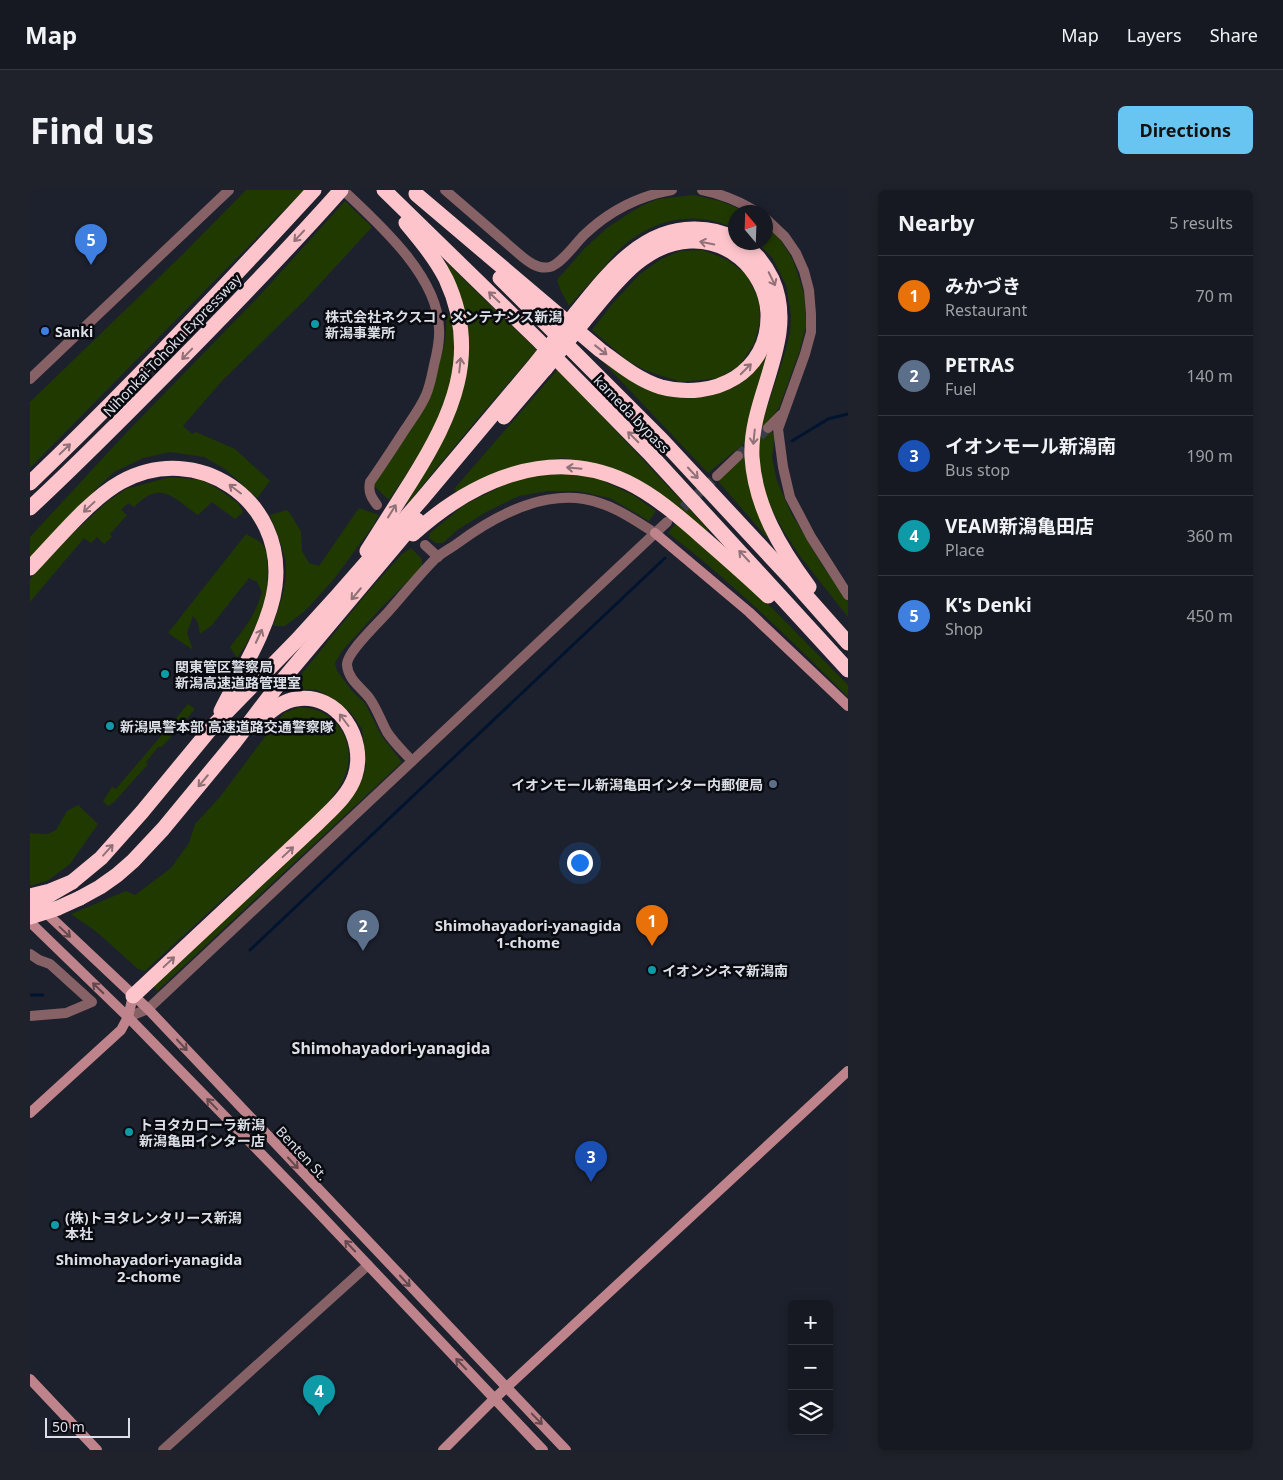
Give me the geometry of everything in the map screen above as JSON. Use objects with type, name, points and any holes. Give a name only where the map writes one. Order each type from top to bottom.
[{"type":"highway","name":"Nihonkai-Tohoku Expressway","points":[[30,483],[150,366],[314,190]]},
{"type":"highway","points":[[337,596],[434,444],[453,400],[460,367],[461,336],[459,321],[445,277],[418,238],[375,190]]},
{"type":"highway","name":"kameda bypass","points":[[384,190],[538,340],[649,453],[848,670]]},
{"type":"highway","points":[[414,192],[600,350],[644,380],[660,386],[688,391],[716,388],[728,383],[748,367],[755,358],[761,347],[768,314],[766,301],[757,278],[750,268],[732,251],[709,242],[683,241],[658,249],[635,264],[580,317]]},
{"type":"highway","name":"kameda bypass","points":[[414,192],[662,440],[848,643]]},
{"type":"highway","name":"Nihonkai-Tohoku Expressway","points":[[30,508],[85,457],[229,310],[338,193]]},
{"type":"highway","points":[[30,917],[80,898],[100,887],[133,861],[163,829],[234,743],[275,689],[371,576],[580,317],[618,265],[647,242],[661,235],[683,230],[705,229],[728,236]]},
{"type":"highway","points":[[751,250],[763,263],[770,275],[776,288],[781,314],[778,341],[756,416],[753,436],[752,454],[758,492],[763,510],[780,544],[820,602],[848,633]]},
{"type":"highway","points":[[30,904],[48,897],[72,882],[101,858],[142,812],[213,726],[337,596],[541,365]]},
{"type":"highway","points":[[30,515],[85,457]]},
{"type":"highway","points":[[371,576],[423,526],[476,488],[511,474],[543,467],[576,467],[593,470],[626,482],[659,501],[722,554],[848,670]]},
{"type":"highway","points":[[30,568],[104,493],[120,482],[137,474],[172,468],[190,469],[207,473],[238,490],[259,513],[266,528],[275,558],[275,587],[263,626],[213,726]]},
{"type":"highway","points":[[133,996],[331,811],[344,797],[356,775],[358,751],[356,740],[347,721],[333,707],[314,699],[295,699],[277,707],[234,743]]},
{"type":"highway","points":[[30,897],[72,882]]},
{"type":"street","points":[[30,379],[229,190]]},
{"type":"street","points":[[445,190],[519,254],[539,267],[550,267],[560,260],[601,220],[618,209],[654,193],[672,190]]},
{"type":"street","points":[[702,190],[719,193],[745,205]]},
{"type":"street","points":[[338,193],[369,214],[417,268],[436,306],[440,326],[439,347],[426,395],[370,482],[371,498],[377,505]]},
{"type":"street","points":[[773,226],[796,252],[804,271],[809,290],[811,332],[778,429],[783,467],[790,497],[811,538],[848,595]]},
{"type":"street","points":[[768,428],[783,413]]},
{"type":"street","points":[[717,476],[738,456]]},
{"type":"street","points":[[412,761],[389,734],[369,698],[353,680],[348,671],[346,662],[352,651],[438,557],[472,532],[495,518],[518,508],[561,498],[583,499],[605,504],[627,515],[655,533],[749,612],[848,706]]},
{"type":"street","points":[[128,1017],[148,1009],[667,522]]},
{"type":"street","points":[[425,545],[438,557]]},
{"type":"street","name":"Benten St.","points":[[30,897],[148,1009],[566,1450]]},
{"type":"street","name":"Benten St.","points":[[30,922],[128,1017],[308,1201],[543,1450]]},
{"type":"street","points":[[30,1016],[66,1013],[92,1002],[50,964],[33,958]]},
{"type":"street","points":[[30,1113],[121,1030],[128,1017],[133,996]]},
{"type":"street","points":[[444,1450],[494,1400],[848,1071]]},
{"type":"street","points":[[163,1450],[368,1265]]},
{"type":"street","points":[[30,1379],[96,1450]]},
{"type":"green space","points":[[246,190],[304,190],[30,468],[30,402],[181,256]]},
{"type":"green space","points":[[694,195],[720,201],[730,205],[728,205],[728,226],[705,219],[690,219],[675,220],[647,230],[633,238],[619,250],[569,306],[557,280],[584,249],[607,228],[643,205],[658,199]]},
{"type":"green space","points":[[345,201],[372,227],[305,300],[221,382],[183,426],[192,434],[196,432],[235,449],[270,481],[257,498],[225,469],[204,457],[170,452],[143,458],[114,472],[30,560],[30,537],[127,432],[261,294]]},
{"type":"green space","points":[[773,232],[780,239],[793,260],[804,293],[806,325],[800,350],[779,408],[767,424],[775,437],[772,457],[777,481],[791,513],[824,568],[848,601],[848,617],[799,555],[769,505],[763,487],[759,464],[759,431],[784,356],[790,333],[791,315],[786,285],[772,257],[764,250],[773,250]]},
{"type":"green space","points":[[703,250],[728,260],[747,275],[759,300],[760,323],[754,344],[740,365],[720,378],[681,382],[647,371],[628,361],[592,330],[613,303],[640,274],[661,259],[680,251]]},
{"type":"green space","points":[[446,262],[537,350],[408,503],[405,500],[451,421],[458,292]]},
{"type":"green space","points":[[447,313],[453,325],[454,338],[454,361],[451,382],[436,424],[414,463],[389,500],[373,485],[428,400],[445,341]]},
{"type":"green space","points":[[766,353],[770,355],[746,442],[708,473],[602,361],[605,358],[686,397],[704,397],[733,388],[756,369]]},
{"type":"green space","points":[[558,369],[708,529],[705,532],[634,478],[594,463],[563,458],[528,463],[491,475],[459,494],[454,489]]},
{"type":"green space","points":[[749,449],[772,538],[768,539],[718,481]]},
{"type":"green space","points":[[572,472],[597,478],[633,495],[656,511],[649,521],[610,498],[577,491],[548,491],[519,496],[488,511],[457,530],[443,543],[436,543],[429,538],[430,533],[464,505],[508,483],[536,474]]},
{"type":"green space","points":[[170,477],[202,480],[238,503],[243,512],[235,519],[212,502],[198,515],[174,498],[160,493],[152,494],[134,507],[128,503],[121,510],[127,515],[110,534],[112,537],[104,544],[97,537],[91,543],[84,538],[30,602],[30,579],[71,535],[107,502],[126,489]]},
{"type":"green space","points":[[359,508],[379,515],[373,526],[334,579],[305,611],[285,626],[273,626],[284,590],[286,562],[270,515],[287,510],[301,532],[302,551],[309,563],[319,566]]},
{"type":"green space","points":[[676,523],[765,601],[848,685],[848,697],[738,591],[668,533]]},
{"type":"green space","points":[[246,534],[261,543],[265,548],[267,556],[267,589],[261,614],[256,625],[237,658],[230,647],[252,616],[262,592],[257,582],[249,578],[212,625],[200,634],[198,623],[193,616],[187,633],[193,650],[168,633]]},
{"type":"green space","points":[[411,548],[422,559],[422,567],[380,609],[342,651],[335,663],[337,671],[353,692],[365,703],[381,735],[402,762],[157,991],[153,986],[349,802],[362,780],[366,766],[362,729],[351,713],[335,700],[317,690],[300,689],[296,681],[366,594],[402,554]]},
{"type":"green space","points":[[188,704],[195,709],[162,747],[158,747],[146,762],[148,764],[114,802],[108,806],[103,801],[112,787],[116,789]]},
{"type":"green space","points":[[299,707],[317,710],[336,723],[343,732],[349,753],[345,775],[340,786],[322,810],[300,831],[240,883],[145,971],[138,969],[98,933],[71,914],[126,891],[135,895],[171,868],[189,843],[195,824],[220,797],[284,713]]},
{"type":"green space","points":[[78,805],[98,824],[70,864],[47,881],[30,886],[30,833],[48,834],[56,830],[67,811]]},
{"type":"waterway","points":[[792,441],[828,419],[848,414]]},
{"type":"waterway","points":[[250,950],[665,558]]},
{"type":"waterway","points":[[30,995],[43,995]]},
{"type":"tunnel","points":[[738,456],[768,428]]},
{"type":"tunnel","points":[[672,518],[717,476]]},
{"type":"place","name":"K's Denki","points":[[91,265]]},
{"type":"place","name":"株式会社ネクスコ・メンテナンス新潟 新潟事業所","points":[[315,324]]},
{"type":"place","name":"Sanki","points":[[45,331]]},
{"type":"place","name":"関東管区警察局 新潟高速道路管理室","points":[[165,674]]},
{"type":"place","name":"新潟県警本部 高速道路交通警察隊","points":[[110,726]]},
{"type":"place","name":"イオンモール新潟亀田インター内郵便局","points":[[773,784]]},
{"type":"place","name":"みかづき","points":[[652,946]]},
{"type":"place","name":"PETRAS","points":[[363,951]]},
{"type":"place","name":"イオンシネマ新潟南","points":[[652,970]]},
{"type":"place","name":"トヨタカローラ新潟 新潟亀田インター店","points":[[129,1132]]},
{"type":"place","name":"イオンモール新潟南","points":[[591,1182]]},
{"type":"place","name":"(株)トヨタレンタリース新潟 本社","points":[[55,1225]]},
{"type":"place","name":"VEAM新潟亀田店","points":[[319,1416]]},
{"type":"district","name":"Shimohayadori-yanagida 1-chome","points":[[528,934]]},
{"type":"district","name":"Shimohayadori-yanagida","points":[[391,1048]]},
{"type":"district","name":"Shimohayadori-yanagida 2-chome","points":[[149,1268]]}]
